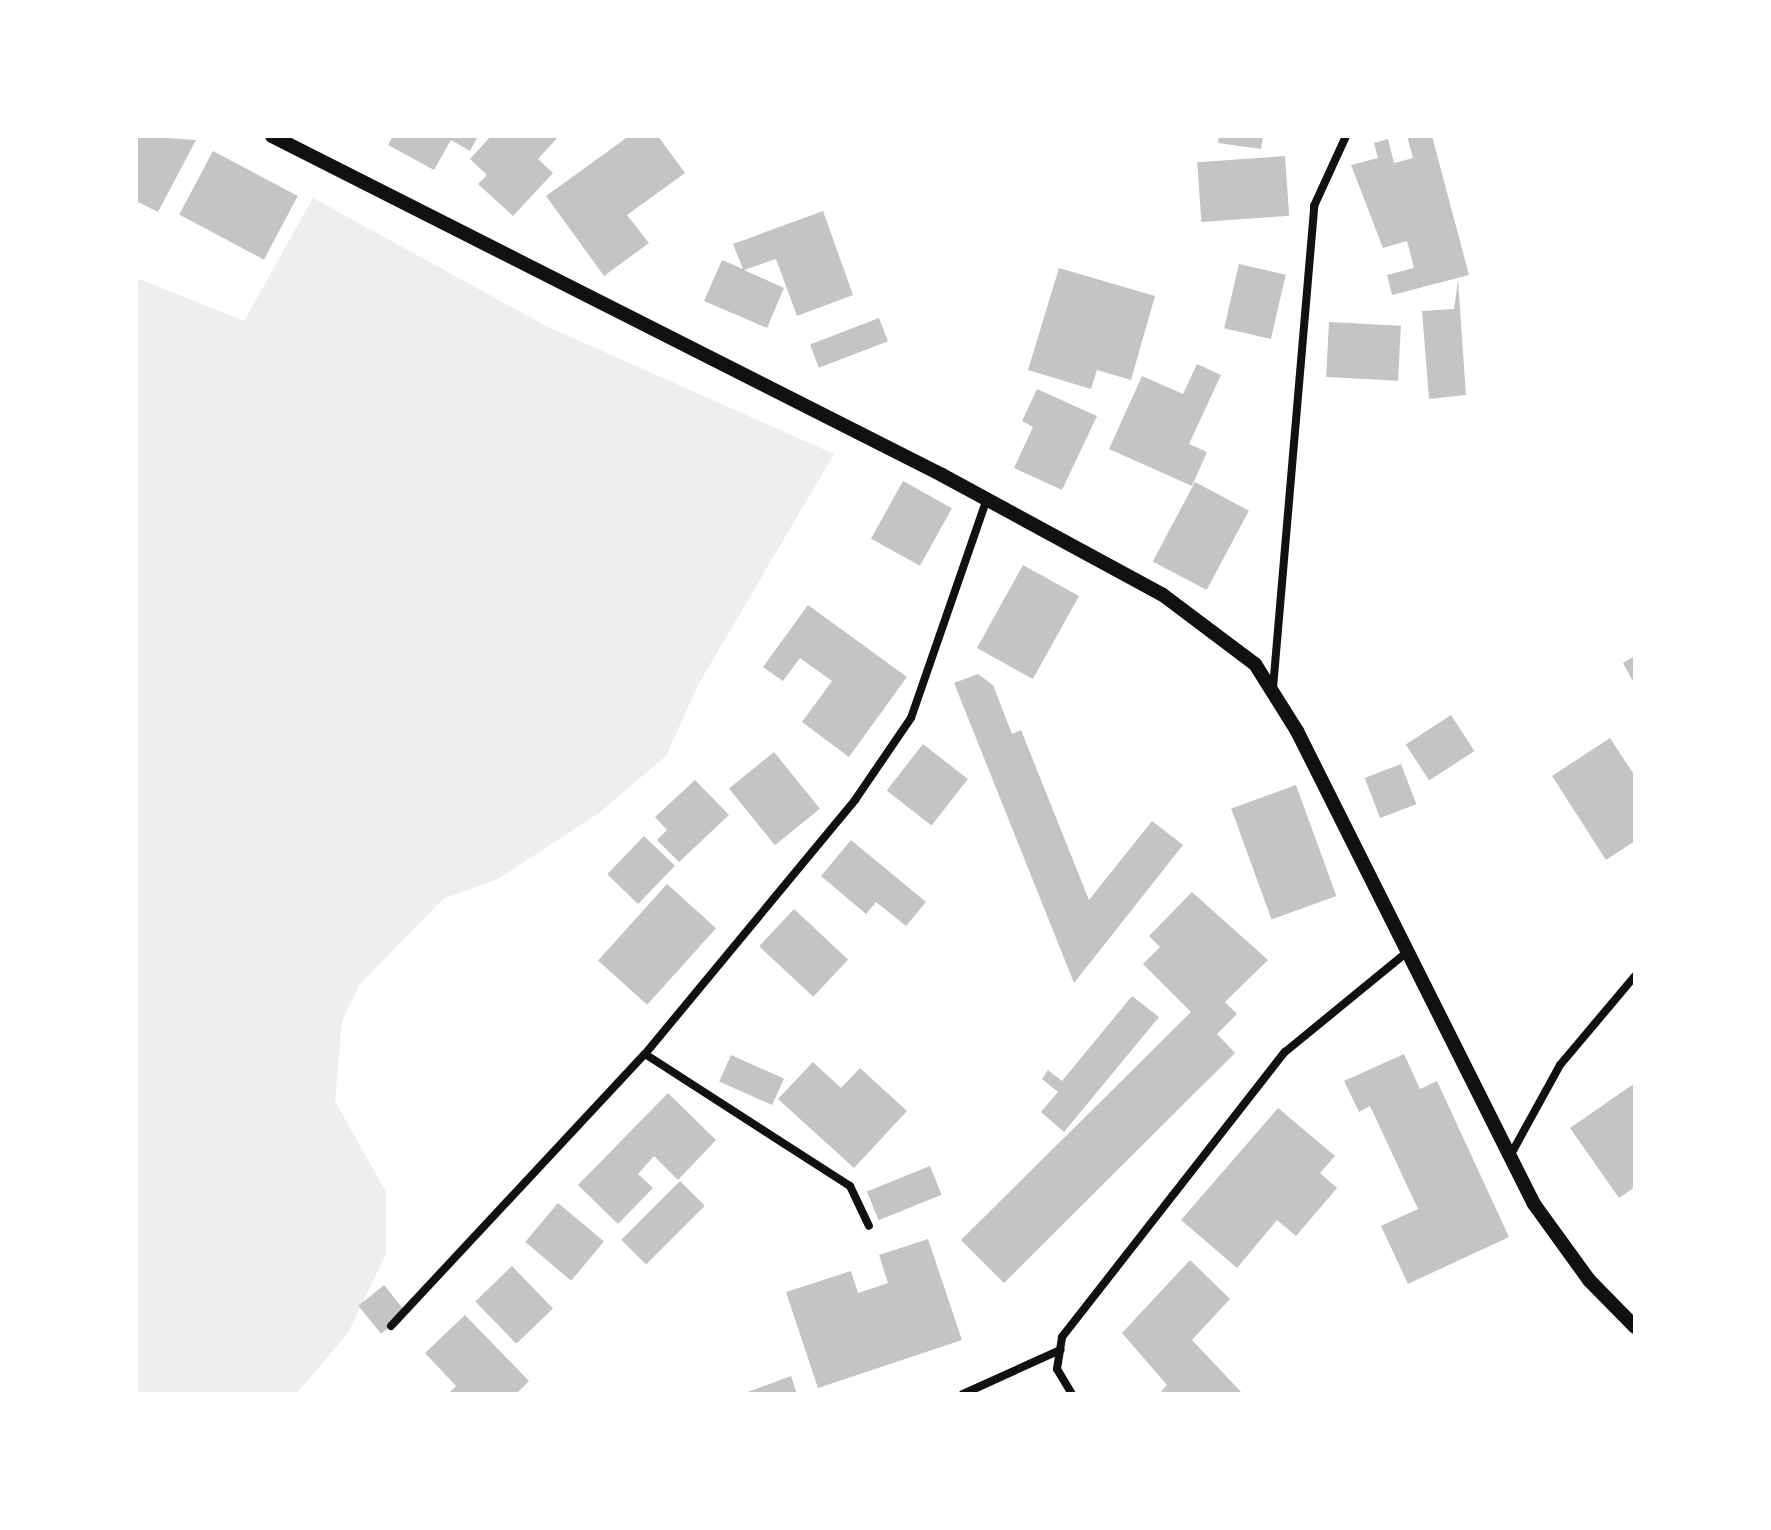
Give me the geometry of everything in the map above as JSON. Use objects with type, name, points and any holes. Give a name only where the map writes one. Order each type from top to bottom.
[{"type":"street","points":[[272,136],[987,499],[1163,595],[1255,664],[1407,952],[1510,1157],[1589,1280],[1635,1327]]},
{"type":"street","points":[[1273,693],[1314,206],[1346,136]]},
{"type":"street","points":[[391,1326],[645,1054],[855,800],[911,718],[987,499]]},
{"type":"street","points":[[1072,1394],[1057,1369],[1062,1337],[1285,1052],[1407,952]]},
{"type":"street","points":[[1510,1157],[1560,1065],[1635,976]]},
{"type":"street","points":[[645,1054],[850,1186],[869,1226]]},
{"type":"street","points":[[963,1394],[1060,1350]]},
{"type":"shaded area","points":[[313,198],[548,327],[834,454],[698,685],[666,756],[599,813],[498,879],[443,899],[360,984],[342,1021],[335,1101],[386,1192],[386,1254],[348,1333],[296,1394],[136,1394],[136,278],[244,321]]},
{"type":"building","points":[[136,136],[196,140],[158,212],[136,201]]},
{"type":"building","points":[[393,136],[478,136],[470,151],[451,140],[434,170],[388,145]]},
{"type":"building","points":[[491,136],[559,136],[538,159],[553,173],[513,216],[478,184],[487,175],[470,159]]},
{"type":"building","points":[[629,136],[658,136],[685,173],[627,215],[649,243],[604,276],[546,196]]},
{"type":"building","points":[[1219,136],[1263,136],[1261,149],[1218,143]]},
{"type":"building","points":[[1407,136],[1432,136],[1469,275],[1392,295],[1387,275],[1414,268],[1407,241],[1383,248],[1351,165],[1378,158],[1374,143],[1388,139],[1394,163],[1413,158]]},
{"type":"building","points":[[213,151],[298,196],[264,260],[179,215]]},
{"type":"building","points":[[1285,156],[1289,216],[1201,222],[1197,162]]},
{"type":"building","points":[[823,211],[853,295],[797,316],[776,259],[744,270],[784,288],[767,328],[704,301],[722,260],[743,269],[733,244]]},
{"type":"building","points":[[1239,264],[1286,275],[1271,339],[1224,328]]},
{"type":"building","points":[[1059,268],[1155,296],[1131,380],[1097,370],[1091,389],[1028,370]]},
{"type":"building","points":[[1458,280],[1466,395],[1429,399],[1422,311],[1454,309]]},
{"type":"building","points":[[879,318],[888,341],[819,368],[810,345]]},
{"type":"building","points":[[1329,322],[1401,326],[1398,381],[1326,377]]},
{"type":"building","points":[[1197,364],[1221,375],[1189,444],[1207,452],[1192,486],[1109,449],[1142,376],[1183,394]]},
{"type":"building","points":[[1037,389],[1097,416],[1062,490],[1014,468],[1033,427],[1022,421]]},
{"type":"building","points":[[903,481],[952,508],[920,566],[871,539]]},
{"type":"building","points":[[1195,482],[1249,511],[1207,590],[1153,561]]},
{"type":"building","points":[[1023,565],[1079,596],[1033,679],[977,648]]},
{"type":"building","points":[[808,605],[907,677],[849,757],[802,722],[832,681],[800,658],[783,681],[763,667]]},
{"type":"building","points":[[1635,656],[1635,685],[1623,663]]},
{"type":"building","points":[[978,674],[993,685],[1012,734],[1021,730],[1089,900],[1152,821],[1183,845],[1074,983],[954,683]]},
{"type":"building","points":[[1451,715],[1474,751],[1429,780],[1406,744]]},
{"type":"building","points":[[1610,738],[1635,776],[1635,841],[1606,860],[1552,776]]},
{"type":"building","points":[[923,744],[968,779],[932,826],[887,790]]},
{"type":"building","points":[[774,752],[820,809],[775,845],[729,789]]},
{"type":"building","points":[[1401,764],[1416,804],[1380,818],[1365,778]]},
{"type":"building","points":[[695,780],[729,815],[679,862],[657,840],[667,830],[655,817]]},
{"type":"building","points":[[1296,785],[1336,896],[1272,919],[1231,809]]},
{"type":"building","points":[[644,836],[675,866],[638,904],[607,874]]},
{"type":"building","points":[[851,840],[926,902],[906,926],[876,902],[866,914],[821,876]]},
{"type":"building","points":[[667,884],[716,928],[647,1005],[598,961]]},
{"type":"building","points":[[1192,892],[1268,960],[1225,1002],[1237,1014],[1217,1034],[1235,1053],[1004,1283],[961,1240],[1191,1012],[1143,964],[1160,947],[1149,936]]},
{"type":"building","points":[[794,909],[848,959],[813,997],[759,946]]},
{"type":"building","points":[[1132,996],[1159,1017],[1064,1132],[1041,1112],[1058,1092],[1042,1079],[1048,1070],[1062,1081]]},
{"type":"building","points":[[1404,1054],[1420,1089],[1437,1081],[1509,1237],[1408,1284],[1381,1226],[1418,1209],[1370,1106],[1359,1112],[1344,1081]]},
{"type":"building","points":[[731,1055],[784,1079],[772,1105],[719,1081]]},
{"type":"building","points":[[813,1062],[841,1088],[860,1068],[907,1111],[854,1168],[778,1099]]},
{"type":"building","points":[[1635,1083],[1635,1187],[1619,1198],[1570,1128]]},
{"type":"building","points":[[668,1093],[716,1140],[678,1180],[654,1156],[638,1174],[653,1188],[618,1224],[578,1185]]},
{"type":"building","points":[[1278,1108],[1335,1156],[1320,1173],[1337,1188],[1296,1236],[1277,1220],[1237,1268],[1181,1220]]},
{"type":"building","points":[[930,1166],[942,1195],[879,1220],[867,1191]]},
{"type":"building","points":[[680,1181],[705,1206],[646,1264],[621,1240]]},
{"type":"building","points":[[558,1203],[604,1242],[571,1281],[525,1242]]},
{"type":"building","points":[[928,1239],[962,1340],[818,1388],[786,1292],[851,1271],[858,1293],[888,1283],[879,1255]]},
{"type":"building","points":[[1190,1260],[1230,1299],[1192,1340],[1243,1394],[1159,1394],[1167,1385],[1122,1333]]},
{"type":"building","points":[[512,1266],[553,1308],[516,1344],[475,1301]]},
{"type":"building","points":[[384,1285],[407,1313],[381,1334],[358,1306]]},
{"type":"building","points":[[465,1315],[529,1381],[516,1394],[448,1394],[456,1386],[425,1353]]},
{"type":"building","points":[[791,1376],[797,1394],[742,1394]]}]
